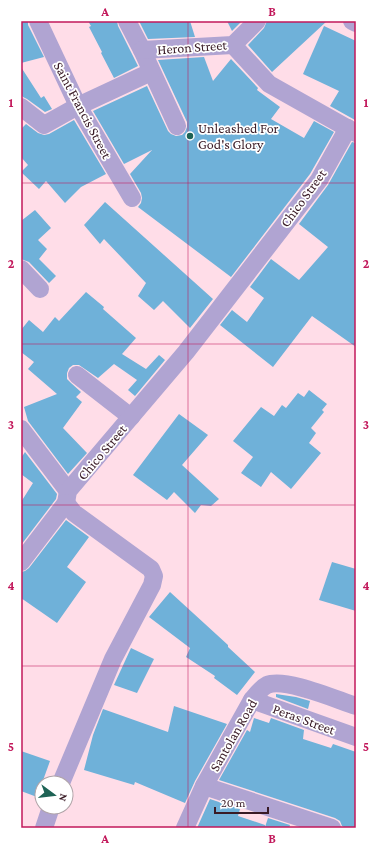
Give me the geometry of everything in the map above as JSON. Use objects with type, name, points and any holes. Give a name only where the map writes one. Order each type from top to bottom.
[{"type":"street","name":"Saint Francis Street","points":[[38,21],[78,106],[132,198]]},
{"type":"street","points":[[127,21],[177,126]]},
{"type":"street","name":"Heron Street","points":[[142,50],[233,45],[257,21]]},
{"type":"street","points":[[352,21],[356,23]]},
{"type":"street","points":[[233,45],[269,84],[352,131]]},
{"type":"street","points":[[21,107],[44,125],[78,106],[151,72]]},
{"type":"street","name":"Chico Street","points":[[21,562],[67,497],[186,352],[319,180],[352,131]]},
{"type":"street","points":[[21,269],[40,289]]},
{"type":"street","points":[[77,375],[131,418]]},
{"type":"street","points":[[21,429],[67,497],[74,513],[151,569],[154,576],[152,585],[113,659],[64,775]]},
{"type":"street","name":"Santolan Road","points":[[185,828],[204,786],[252,700],[259,691],[267,685],[279,683],[292,685],[356,706]]},
{"type":"street","name":"Peras Street","points":[[252,700],[356,738]]},
{"type":"street","points":[[204,786],[332,828]]},
{"type":"street","points":[[44,828],[49,815]]},
{"type":"building","points":[[21,21],[28,21],[28,25],[44,57],[21,63]]},
{"type":"building","points":[[88,21],[117,21],[118,26],[138,66],[114,78],[89,27],[91,26]]},
{"type":"building","points":[[139,21],[190,21],[195,37],[148,39]]},
{"type":"building","points":[[227,21],[242,21],[232,31]]},
{"type":"building","points":[[267,21],[327,21],[272,72],[248,45],[264,28]]},
{"type":"building","points":[[324,26],[356,41],[355,120],[330,106],[339,91],[303,74]]},
{"type":"building","points":[[204,57],[213,81],[231,59],[258,88],[257,90],[280,107],[271,119],[304,138],[314,121],[334,132],[310,174],[231,277],[138,207],[141,203],[141,193],[130,174],[152,150],[124,164],[93,111],[147,86],[168,131],[176,136],[182,135],[187,127],[187,122],[158,60]]},
{"type":"building","points":[[21,67],[41,98],[44,96],[52,109],[45,112],[23,97],[21,94]]},
{"type":"building","points":[[74,120],[106,174],[81,187],[65,203],[46,181],[39,189],[21,172],[28,165],[21,157],[21,129],[26,124],[38,133],[44,135],[49,134]]},
{"type":"building","points":[[352,142],[356,143],[356,347],[312,316],[273,367],[220,325],[232,310],[247,322],[264,298],[250,287],[271,259],[299,280],[328,247],[299,224],[328,185]]},
{"type":"building","points":[[105,202],[213,299],[190,328],[163,301],[154,310],[138,296],[146,283],[104,239],[100,244],[84,225]]},
{"type":"building","points":[[35,210],[51,228],[38,240],[47,249],[39,259],[56,276],[49,283],[29,262],[21,259],[21,221]]},
{"type":"building","points":[[86,292],[136,338],[122,354],[146,369],[159,355],[165,360],[135,396],[128,390],[137,380],[114,364],[98,378],[79,365],[73,365],[69,368],[67,379],[81,392],[76,397],[82,402],[63,428],[87,453],[68,474],[28,421],[24,407],[57,394],[28,369],[34,362],[21,352],[21,330],[29,320],[43,332],[55,317],[59,321]]},
{"type":"building","points":[[309,390],[327,404],[322,410],[324,412],[311,428],[316,433],[309,443],[321,453],[291,489],[271,472],[261,487],[241,473],[253,457],[233,441],[261,407],[274,416],[282,405],[286,408],[298,393],[304,397]]},
{"type":"building","points":[[179,414],[208,435],[182,465],[219,499],[211,506],[201,505],[195,513],[174,492],[167,500],[133,475]]},
{"type":"building","points":[[25,452],[57,494],[56,499],[21,545],[21,502],[33,483],[21,474],[21,458]]},
{"type":"building","points":[[66,520],[89,537],[67,567],[86,582],[57,623],[21,598],[21,572],[29,568]]},
{"type":"building","points":[[332,562],[356,569],[356,611],[319,600]]},
{"type":"building","points":[[170,592],[255,672],[237,695],[214,678],[215,676],[186,657],[190,648],[149,617]]},
{"type":"building","points":[[131,648],[154,659],[137,693],[114,685]]},
{"type":"building","points":[[276,694],[310,701],[308,709],[276,697]]},
{"type":"building","points":[[174,706],[227,724],[195,781],[185,803],[135,782],[134,785],[84,770],[93,735],[103,709],[168,732]]},
{"type":"building","points":[[254,718],[269,723],[271,718],[304,730],[303,739],[331,748],[333,744],[356,752],[356,828],[346,828],[342,826],[340,821],[335,818],[219,780],[247,730],[250,732]]},
{"type":"building","points":[[21,751],[50,761],[45,775],[34,775],[34,796],[21,791]]},
{"type":"building","points":[[210,799],[240,809],[238,816],[265,825],[265,827],[268,818],[290,825],[289,828],[197,828]]},
{"type":"place","name":"Unleashed For God's Glory","points":[[190,136]]}]
